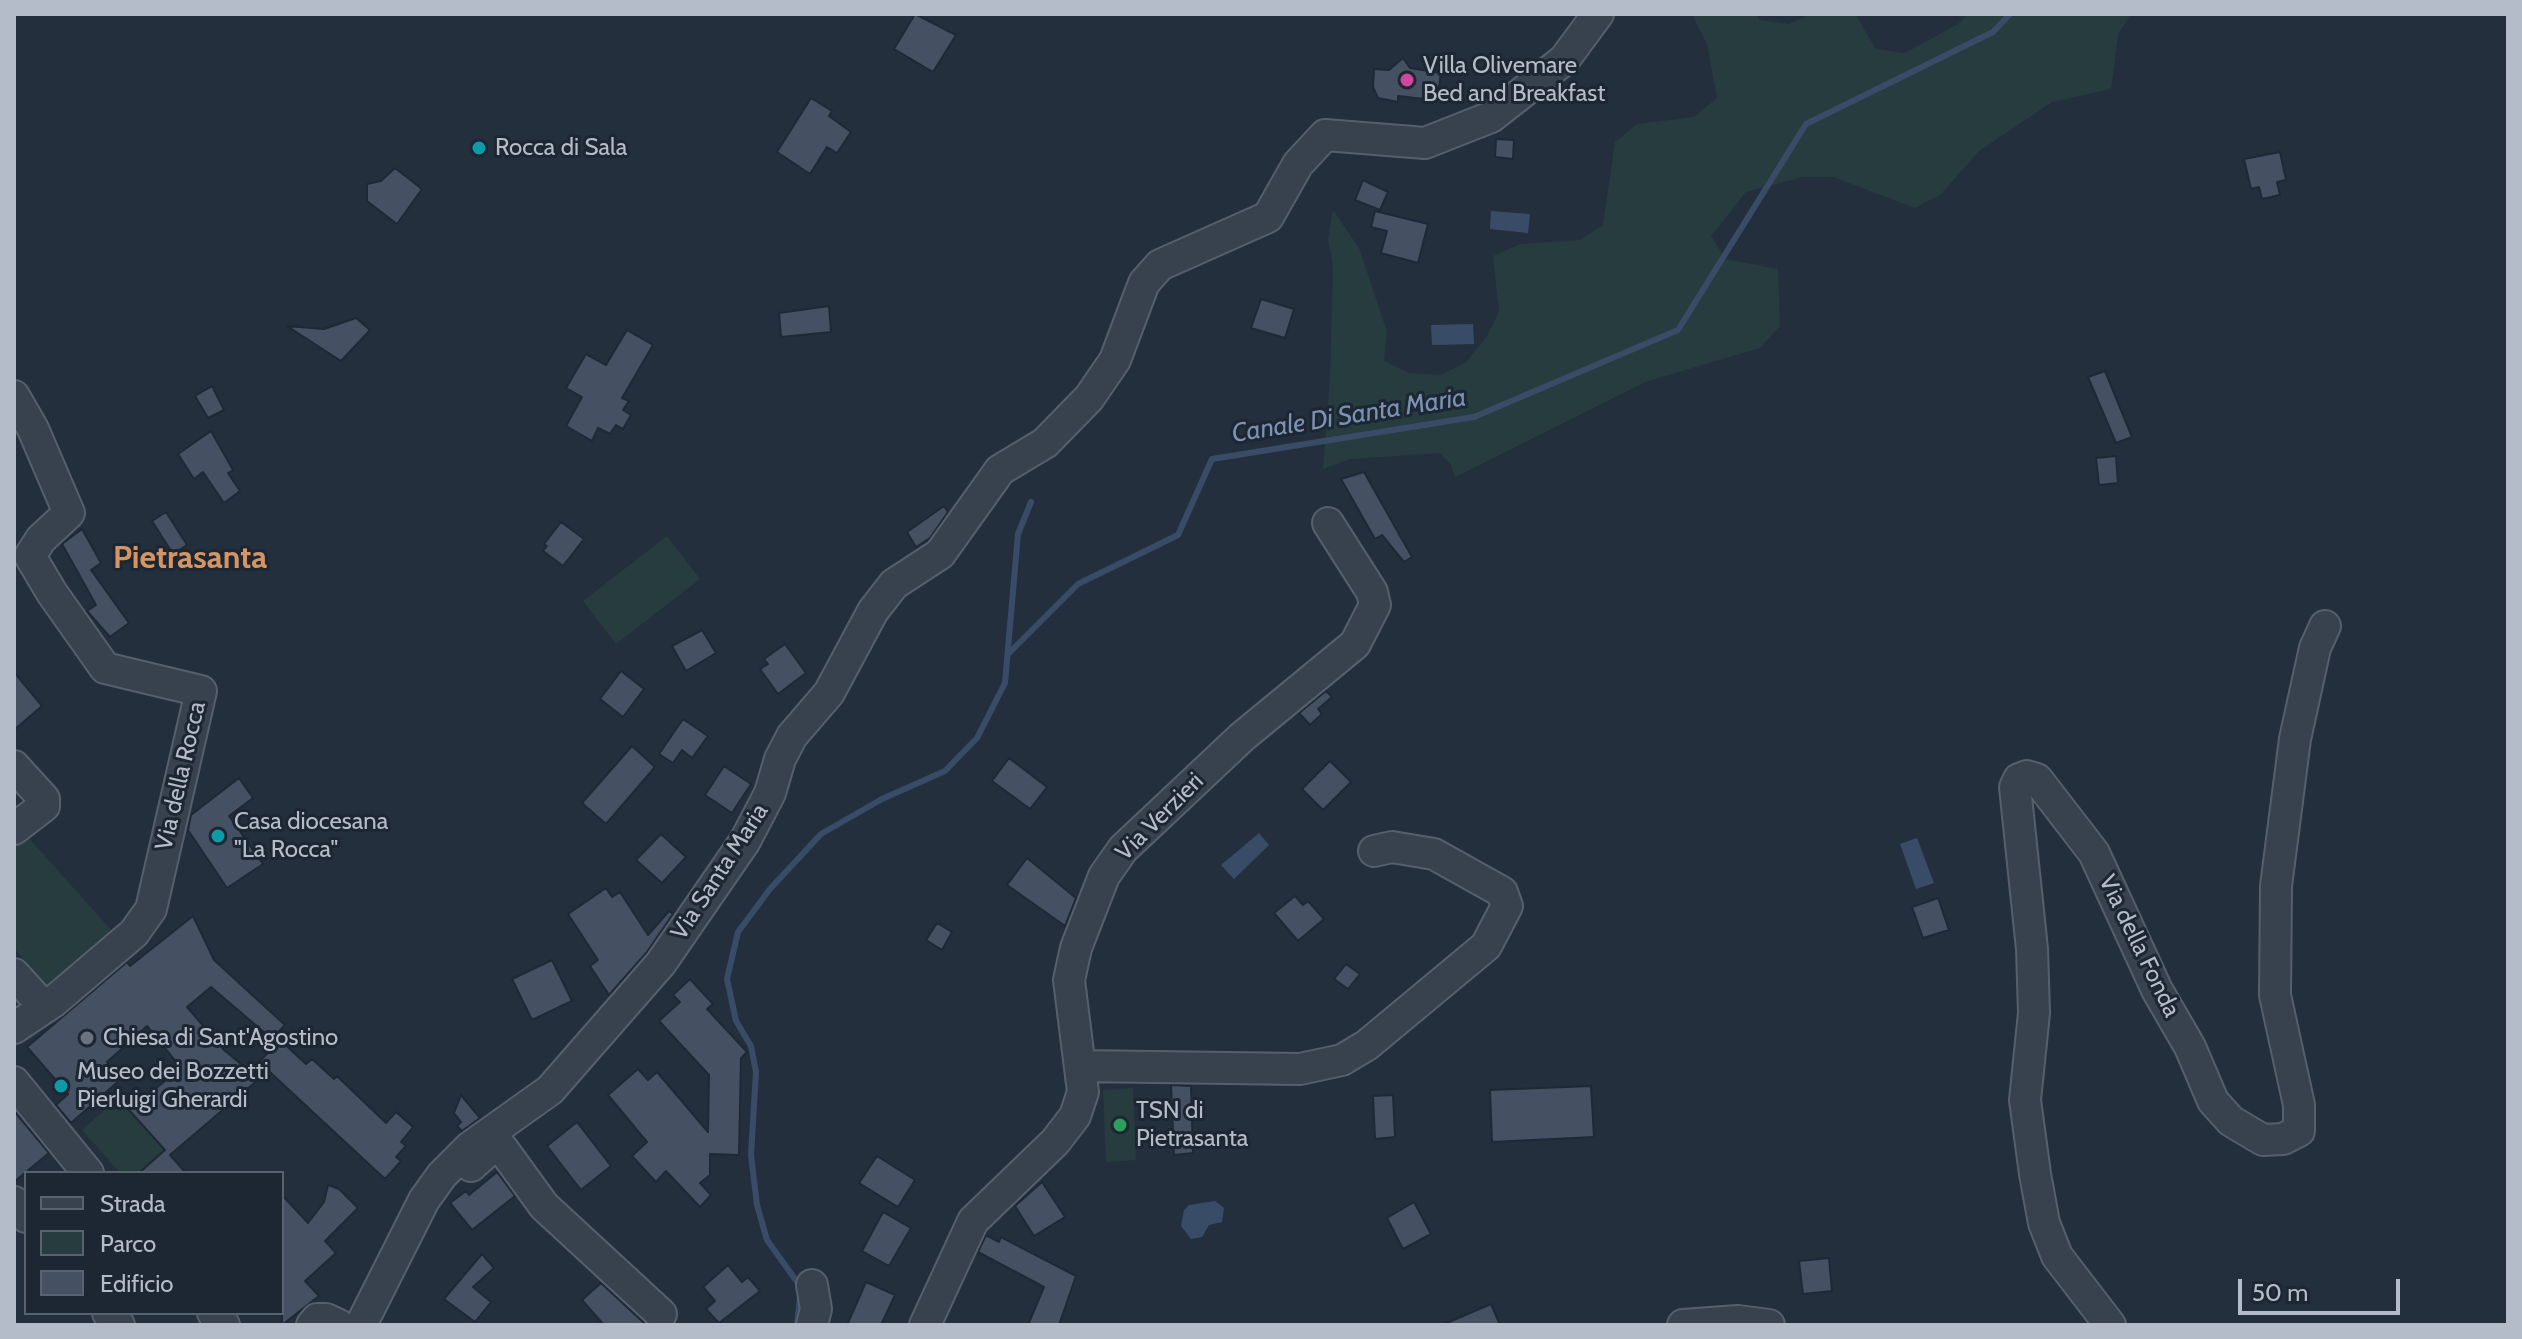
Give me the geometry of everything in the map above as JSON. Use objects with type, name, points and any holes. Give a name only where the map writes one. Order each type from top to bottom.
[{"type":"street","name":"Via Santa Maria","points":[[361,1325],[424,1200],[442,1175],[470,1147],[550,1090],[661,963],[745,841],[770,793],[780,759],[792,736],[829,693],[873,611],[894,584],[940,554],[1000,470],[1045,443],[1089,398],[1115,360],[1144,283],[1160,265],[1268,217],[1298,164],[1325,135],[1425,143],[1491,117],[1564,60],[1598,14]]},
{"type":"street","name":"Via della Rocca","points":[[14,396],[39,442],[69,513],[41,539],[30,556],[52,593],[105,668],[201,691],[151,909],[134,933],[14,1028]]},
{"type":"street","name":"Via Verzieri","points":[[925,1325],[973,1221],[1055,1142],[1075,1116],[1083,1092],[1069,980],[1076,948],[1104,876],[1123,849],[1242,737],[1355,644],[1375,605],[1372,592],[1328,523]]},
{"type":"street","name":"Via della Fonda","points":[[2110,1325],[2057,1256],[2044,1223],[2035,1174],[2025,1100],[2034,1013],[2032,949],[2015,787],[2019,779],[2027,776],[2037,779],[2094,853],[2157,990],[2190,1047],[2213,1101],[2231,1121],[2263,1140],[2283,1139],[2299,1131],[2299,1105],[2275,995],[2276,886],[2295,739],[2315,648],[2325,626]]},
{"type":"street","points":[[14,766],[44,799],[44,806],[14,829]]},
{"type":"street","points":[[1081,1066],[1300,1069],[1342,1060],[1367,1045],[1486,946],[1507,906],[1502,892],[1434,854],[1413,848],[1392,847],[1374,851]]},
{"type":"street","points":[[14,974],[44,1007]]},
{"type":"street","points":[[14,1082],[86,1171]]},
{"type":"street","points":[[442,1175],[469,1168],[489,1150],[502,1148],[544,1206],[661,1314]]},
{"type":"street","points":[[812,1285],[816,1309],[812,1325]]},
{"type":"street","points":[[312,1325],[317,1319],[326,1319],[339,1325]]},
{"type":"street","points":[[1683,1325],[1738,1321],[1769,1325]]},
{"type":"green space","points":[[1692,14],[1756,14],[1760,20],[1789,24],[1811,14],[1855,14],[1876,49],[1905,53],[1958,24],[1968,14],[2131,14],[2118,34],[2111,89],[2052,102],[1979,151],[1940,195],[1915,208],[1833,177],[1802,177],[1746,192],[1711,236],[1725,259],[1778,269],[1780,326],[1760,348],[1645,382],[1455,477],[1451,465],[1440,453],[1350,459],[1323,469],[1330,377],[1333,266],[1328,238],[1333,210],[1359,248],[1387,332],[1384,361],[1409,373],[1441,375],[1466,362],[1486,338],[1499,312],[1493,256],[1521,244],[1580,240],[1603,225],[1615,142],[1637,124],[1694,117],[1717,98],[1707,44]]},
{"type":"green space","points":[[667,536],[700,579],[616,644],[583,601]]},
{"type":"green space","points":[[25,834],[114,933],[49,988],[14,948],[14,843]]},
{"type":"green space","name":"TSN di Pietrasanta","points":[[1133,1088],[1136,1160],[1106,1162],[1103,1090]]},
{"type":"green space","points":[[119,1097],[168,1153],[142,1171],[118,1171],[82,1130]]},
{"type":"water","points":[[1491,211],[1530,214],[1528,233],[1490,229]]},
{"type":"water","points":[[1473,324],[1474,344],[1432,345],[1431,325]]},
{"type":"water","points":[[1259,833],[1269,845],[1234,879],[1221,865]]},
{"type":"water","points":[[1917,838],[1934,883],[1916,889],[1900,844]]},
{"type":"water","points":[[1215,1201],[1224,1208],[1222,1222],[1209,1225],[1202,1237],[1191,1239],[1181,1226],[1184,1210],[1189,1205]]},
{"type":"building","points":[[915,14],[956,35],[933,72],[894,49]]},
{"type":"building","name":"Villa Olivemare Bed and Breakfast","points":[[1403,58],[1410,68],[1441,73],[1438,95],[1433,100],[1398,96],[1398,102],[1378,98],[1373,87],[1374,69],[1389,70]]},
{"type":"building","points":[[811,98],[832,111],[829,116],[851,132],[837,153],[827,147],[810,174],[777,152]]},
{"type":"building","points":[[1496,139],[1514,140],[1513,159],[1495,157]]},
{"type":"building","points":[[2280,152],[2286,180],[2277,182],[2280,195],[2262,199],[2259,187],[2251,189],[2244,159]]},
{"type":"building","points":[[395,168],[422,189],[397,224],[367,201],[367,184],[381,181]]},
{"type":"building","points":[[1363,180],[1388,192],[1380,210],[1355,200]]},
{"type":"building","points":[[1375,211],[1428,224],[1418,263],[1381,253],[1387,231],[1371,227]]},
{"type":"building","points":[[1261,299],[1294,309],[1285,338],[1251,328]]},
{"type":"building","points":[[829,306],[831,332],[781,337],[779,313]]},
{"type":"building","points":[[356,318],[370,330],[341,361],[287,326],[324,329]]},
{"type":"building","points":[[627,330],[653,345],[622,398],[629,401],[623,410],[631,415],[623,429],[616,425],[610,434],[598,428],[592,441],[566,426],[582,397],[566,388],[586,354],[606,365]]},
{"type":"building","points":[[2105,371],[2132,437],[2116,443],[2088,377]]},
{"type":"building","points":[[212,386],[224,410],[208,418],[195,396]]},
{"type":"building","points":[[211,431],[233,470],[228,473],[240,491],[224,503],[203,472],[194,479],[178,454]]},
{"type":"building","points":[[2116,456],[2118,483],[2099,485],[2096,458]]},
{"type":"building","points":[[1364,472],[1412,557],[1404,562],[1382,535],[1375,539],[1341,479]]},
{"type":"building","points":[[944,506],[948,512],[930,538],[916,547],[907,532]]},
{"type":"building","points":[[166,512],[187,545],[173,554],[152,521]]},
{"type":"building","points":[[561,522],[584,539],[563,566],[543,551],[547,546],[544,544]]},
{"type":"building","points":[[82,529],[101,563],[91,570],[129,623],[110,637],[87,611],[96,605],[62,544]]},
{"type":"building","points":[[702,630],[716,653],[686,671],[672,646]]},
{"type":"building","points":[[785,644],[806,673],[778,694],[760,669],[768,664],[764,659]]},
{"type":"building","points":[[621,671],[644,689],[623,717],[600,699]]},
{"type":"building","points":[[14,672],[42,706],[14,730]]},
{"type":"building","points":[[1326,691],[1332,697],[1318,709],[1322,714],[1310,725],[1299,713]]},
{"type":"building","points":[[683,719],[708,736],[692,758],[682,750],[673,763],[659,754]]},
{"type":"building","points":[[632,746],[655,767],[606,824],[582,803]]},
{"type":"building","points":[[1009,758],[1047,787],[1030,809],[992,781]]},
{"type":"building","points":[[1330,761],[1351,782],[1323,810],[1302,789]]},
{"type":"building","points":[[724,766],[751,784],[732,813],[705,795]]},
{"type":"building","name":"Casa diocesana \"La Rocca\"","points":[[239,778],[253,798],[229,816],[263,864],[227,888],[188,830],[191,815]]},
{"type":"building","points":[[661,834],[686,857],[662,883],[636,860]]},
{"type":"building","points":[[1027,858],[1076,898],[1065,926],[1007,885]]},
{"type":"building","points":[[606,888],[612,897],[620,892],[648,935],[669,911],[673,914],[647,952],[609,995],[590,966],[598,960],[568,914]]},
{"type":"building","points":[[1295,896],[1303,905],[1308,901],[1324,919],[1298,941],[1274,913]]},
{"type":"building","points":[[1938,898],[1949,930],[1923,938],[1912,907]]},
{"type":"building","name":"Chiesa di Sant'Agostino","points":[[193,916],[214,960],[285,1025],[272,1039],[211,987],[187,1007],[224,1050],[259,1079],[170,1155],[184,1171],[141,1171],[165,1150],[129,1110],[181,1068],[147,1026],[107,1062],[121,1079],[71,1123],[56,1105],[68,1094],[27,1047],[127,962],[130,966]]},
{"type":"building","points":[[937,923],[952,932],[942,950],[926,940]]},
{"type":"building","points":[[552,960],[572,1001],[532,1020],[512,979]]},
{"type":"building","points":[[1346,964],[1360,974],[1348,989],[1334,979]]},
{"type":"building","points":[[690,979],[713,1004],[707,1009],[747,1052],[741,1058],[739,1155],[710,1154],[710,1175],[700,1183],[711,1195],[700,1207],[666,1171],[656,1182],[632,1156],[647,1142],[608,1095],[638,1069],[648,1080],[657,1072],[708,1132],[709,1075],[659,1021],[680,1002],[673,995]]},
{"type":"building","points":[[280,1040],[306,1064],[312,1059],[334,1079],[337,1076],[386,1123],[396,1112],[413,1127],[401,1142],[406,1146],[396,1157],[401,1161],[385,1179],[259,1062]]},
{"type":"building","points":[[1171,1085],[1191,1086],[1193,1153],[1174,1155]]},
{"type":"building","points":[[1591,1086],[1594,1137],[1492,1142],[1490,1090]]},
{"type":"building","points":[[461,1095],[480,1118],[462,1131],[457,1126],[461,1122],[454,1113]]},
{"type":"building","points":[[1393,1095],[1395,1137],[1375,1139],[1373,1096]]},
{"type":"building","points":[[14,1111],[49,1153],[14,1182]]},
{"type":"building","points":[[577,1122],[611,1166],[581,1190],[547,1146]]},
{"type":"building","points":[[877,1156],[915,1180],[898,1207],[859,1183]]},
{"type":"building","points":[[497,1172],[515,1196],[472,1230],[450,1203],[466,1191],[469,1195]]},
{"type":"building","points":[[1042,1182],[1065,1217],[1034,1236],[1015,1206]]},
{"type":"building","points":[[328,1185],[339,1189],[358,1208],[325,1241],[336,1253],[305,1281],[319,1296],[282,1325],[284,1197],[308,1223],[324,1202]]},
{"type":"building","points":[[1414,1202],[1431,1234],[1403,1249],[1387,1218]]},
{"type":"building","points":[[883,1212],[911,1228],[889,1266],[862,1251]]},
{"type":"building","points":[[986,1235],[999,1242],[1001,1237],[1076,1276],[1059,1325],[1028,1325],[1044,1287],[978,1252]]},
{"type":"building","points":[[482,1254],[494,1268],[473,1287],[491,1302],[475,1322],[444,1299]]},
{"type":"building","points":[[1829,1258],[1832,1291],[1803,1294],[1799,1261]]},
{"type":"building","points":[[728,1265],[742,1282],[748,1277],[760,1291],[719,1323],[706,1309],[715,1301],[703,1287]]},
{"type":"building","points":[[866,1282],[895,1295],[881,1325],[847,1325]]},
{"type":"building","points":[[601,1283],[646,1325],[604,1325],[582,1300]]},
{"type":"building","points":[[1491,1304],[1500,1325],[1442,1325]]},
{"type":"waterway","name":"Canale Di Santa Maria","points":[[1008,654],[1078,584],[1178,535],[1212,459],[1474,417],[1678,330],[1806,124],[1993,32],[2010,14]]},
{"type":"waterway","points":[[800,1286],[767,1240],[757,1205],[751,1155],[756,1072],[751,1046],[736,1021],[727,979],[738,932],[770,889],[821,834],[882,799],[945,771],[977,738],[1005,683],[1018,534],[1031,502]]},
{"type":"waterway","points":[[797,1325],[800,1297]]},
{"type":"place","name":"Villa Olivemare Bed and Breakfast","points":[[1407,80]]},
{"type":"place","name":"Rocca di Sala","points":[[479,148]]},
{"type":"place","name":"Casa diocesana \"La Rocca\"","points":[[218,836]]},
{"type":"place","name":"Chiesa di Sant'Agostino","points":[[87,1038]]},
{"type":"place","name":"Museo dei Bozzetti Pierluigi Gherardi","points":[[61,1086]]},
{"type":"place","name":"TSN di Pietrasanta","points":[[1120,1125]]},
{"type":"district","name":"Pietrasanta","points":[[190,559]]}]
